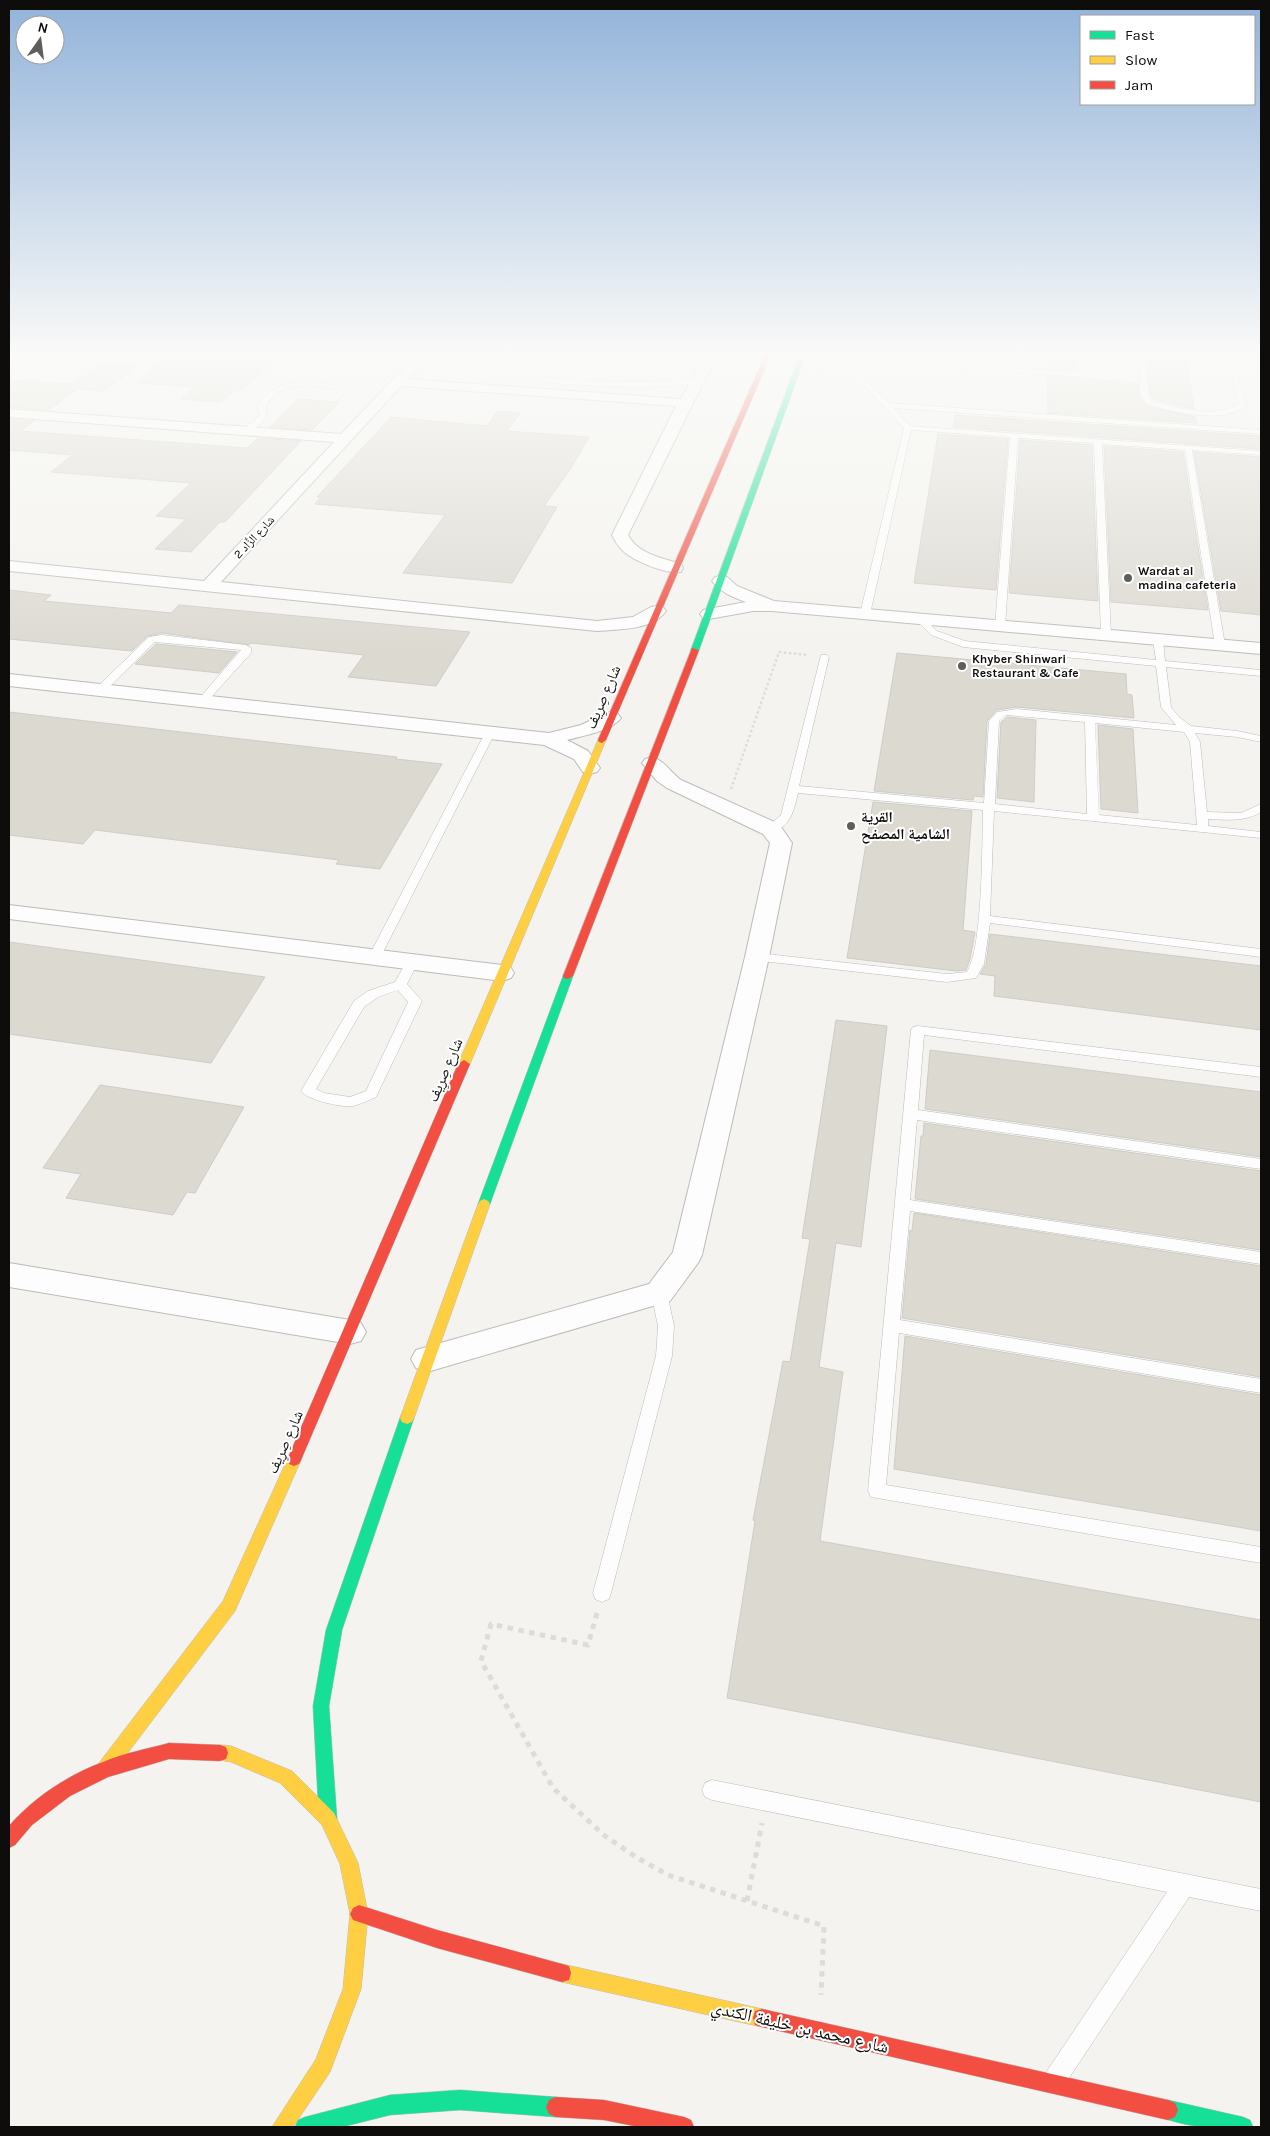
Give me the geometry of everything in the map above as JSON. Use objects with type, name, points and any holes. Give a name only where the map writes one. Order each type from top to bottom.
[{"type":"main road","name":"شارع صِرِيف","points":[[105,1769],[229,1606],[350,1332],[724,457]]},
{"type":"main road","points":[[328,1819],[321,1706],[334,1630],[427,1359],[579,947],[709,614],[766,457]]},
{"type":"main road","points":[[14,1825],[64,1790],[105,1769],[169,1751],[231,1754],[286,1777],[328,1819],[349,1863],[359,1914],[352,1989],[323,2065],[282,2127]]},
{"type":"main road","name":"شارع محمد بن خليفة الكندي","points":[[359,1914],[437,1939],[533,1966],[1243,2127]]},
{"type":"main road","points":[[305,2127],[390,2105],[460,2100],[604,2110],[684,2127]]},
{"type":"street","name":"شارع الزَّاد 2","points":[[209,585],[329,457]]},
{"type":"street","points":[[659,457],[620,535],[624,545],[637,554],[675,568]]},
{"type":"street","points":[[9,566],[597,626],[619,632],[634,640],[640,649]]},
{"type":"street","points":[[721,581],[732,590],[772,606]]},
{"type":"street","points":[[709,614],[753,606],[772,606],[1261,649]]},
{"type":"street","points":[[597,626],[637,622],[657,611]]},
{"type":"street","points":[[9,680],[549,739],[581,755],[590,768]]},
{"type":"street","points":[[549,739],[588,729],[611,718]]},
{"type":"street","points":[[427,1359],[659,1293],[687,1255],[757,957],[780,843],[777,835],[770,829],[674,784],[664,778],[652,763]]},
{"type":"street","points":[[9,912],[502,973]]},
{"type":"street","points":[[9,1275],[350,1332]]},
{"type":"lane","points":[[865,614],[901,457]]},
{"type":"lane","points":[[1000,626],[1012,457]]},
{"type":"lane","points":[[1099,457],[1106,635]]},
{"type":"lane","points":[[1190,457],[1220,645]]},
{"type":"lane","points":[[920,619],[942,638],[962,644],[1261,672]]},
{"type":"lane","points":[[100,690],[152,639],[162,638],[246,648],[246,653],[202,701]]},
{"type":"lane","points":[[1158,640],[1166,707],[1175,719],[1188,729],[1195,742],[1203,829]]},
{"type":"lane","points":[[770,829],[781,823],[787,815],[824,657]]},
{"type":"lane","points":[[757,957],[946,978],[971,975],[978,964],[984,919],[994,720],[997,715],[1004,712],[1017,712],[1237,734],[1261,739]]},
{"type":"lane","points":[[1090,719],[1092,817]]},
{"type":"lane","points":[[374,958],[490,732]]},
{"type":"lane","points":[[793,788],[1261,835]]},
{"type":"lane","points":[[1202,815],[1242,815],[1251,813],[1261,807]]},
{"type":"lane","points":[[984,919],[1261,953]]},
{"type":"lane","points":[[400,986],[415,1001],[371,1094],[351,1102],[321,1097],[308,1091],[359,1004],[373,994],[400,986],[412,962]]},
{"type":"lane","points":[[1261,1072],[918,1030],[877,1491],[1261,1555]]},
{"type":"lane","points":[[911,1114],[1261,1164]]},
{"type":"lane","points":[[902,1204],[1261,1258]]},
{"type":"lane","points":[[602,1593],[664,1356],[666,1326],[659,1293]]},
{"type":"lane","points":[[891,1325],[1261,1386]]},
{"type":"lane","points":[[712,1790],[1261,1900]]},
{"type":"lane","points":[[1052,2084],[1185,1884]]},
{"type":"path","points":[[735,812],[746,803],[729,794],[779,652],[824,657]]},
{"type":"path","points":[[602,1593],[588,1645],[492,1624],[481,1661],[553,1788],[578,1814],[606,1836],[636,1857],[668,1875],[824,1926],[820,2031]]},
{"type":"path","points":[[747,1901],[767,1800]]},
{"type":"building","points":[[71,457],[286,457],[225,522],[220,522],[191,552],[155,549],[186,519],[156,516],[191,483],[51,472]]},
{"type":"building","points":[[354,457],[578,457],[544,506],[557,507],[512,583],[403,573],[445,515],[315,504],[321,497],[317,497]]},
{"type":"building","points":[[934,457],[1007,457],[996,590],[914,583]]},
{"type":"building","points":[[1019,457],[1092,457],[1098,601],[1009,593]]},
{"type":"building","points":[[1104,457],[1184,457],[1208,610],[1111,602]]},
{"type":"building","points":[[1195,457],[1261,457],[1261,615],[1221,611]]},
{"type":"building","points":[[9,590],[51,595],[44,601],[171,613],[179,605],[470,632],[436,686],[348,677],[364,655],[251,643],[249,645],[162,633],[148,636],[132,651],[9,639]]},
{"type":"building","points":[[156,644],[237,652],[219,673],[135,664]]},
{"type":"building","points":[[897,653],[1126,674],[1127,694],[1132,695],[1134,718],[1017,707],[997,710],[987,721],[983,797],[974,796],[973,800],[874,791]]},
{"type":"building","points":[[9,712],[397,757],[396,759],[442,764],[380,869],[336,864],[339,860],[95,830],[83,844],[9,835]]},
{"type":"building","points":[[1007,717],[1036,720],[1034,802],[997,798],[1001,722]]},
{"type":"building","points":[[1098,725],[1133,729],[1138,813],[1101,809]]},
{"type":"building","points":[[873,802],[972,811],[963,930],[975,932],[966,970],[956,971],[847,958]]},
{"type":"building","points":[[990,934],[1261,966],[1261,1030],[994,996],[995,976],[980,974],[986,964]]},
{"type":"building","points":[[9,942],[265,977],[211,1063],[9,1034]]},
{"type":"building","points":[[836,1020],[887,1026],[861,1247],[836,1243],[819,1367],[843,1372],[820,1541],[1261,1620],[1261,1802],[727,1698],[755,1521],[753,1520],[783,1361],[790,1362],[810,1239],[802,1238]]},
{"type":"building","points":[[930,1050],[1261,1092],[1261,1157],[925,1109]]},
{"type":"building","points":[[100,1085],[244,1107],[195,1193],[187,1192],[173,1215],[66,1198],[81,1174],[43,1168]]},
{"type":"building","points":[[924,1123],[1261,1171],[1261,1250],[915,1199]]},
{"type":"building","points":[[914,1213],[1261,1266],[1261,1377],[902,1318],[910,1230],[912,1231]]},
{"type":"building","points":[[905,1336],[1261,1395],[1261,1531],[894,1469]]},
{"type":"traffic: fast","points":[[695,650],[766,457]]},
{"type":"traffic: fast","points":[[484,1204],[568,976]]},
{"type":"traffic: fast","points":[[328,1819],[321,1706],[334,1630],[407,1418]]},
{"type":"traffic: fast","points":[[305,2127],[390,2105],[460,2100],[556,2107]]},
{"type":"traffic: fast","points":[[1168,2110],[1243,2127]]},
{"type":"traffic: slow","points":[[464,1064],[602,740]]},
{"type":"traffic: slow","points":[[407,1418],[484,1204]]},
{"type":"traffic: slow","points":[[105,1769],[229,1606],[294,1460]]},
{"type":"traffic: slow","points":[[220,1753],[231,1754],[286,1777],[328,1819],[349,1863],[359,1914],[352,1989],[323,2065],[282,2127]]},
{"type":"traffic: slow","points":[[562,1973],[762,2018]]},
{"type":"traffic: jam","points":[[602,740],[724,457]]},
{"type":"traffic: jam","points":[[568,976],[695,650]]},
{"type":"traffic: jam","points":[[294,1460],[464,1064]]},
{"type":"traffic: jam","points":[[9,1839],[26,1819],[64,1790],[105,1769],[169,1751],[220,1753]]},
{"type":"traffic: jam","points":[[359,1914],[437,1939],[562,1973]]},
{"type":"traffic: jam","points":[[762,2018],[1168,2110]]},
{"type":"traffic: jam","points":[[556,2107],[604,2110],[684,2127]]},
{"type":"place","name":"Wardat al madina cafeteria","points":[[1128,578]]},
{"type":"place","name":"Khyber Shinwari Restaurant & Cafe","points":[[962,666]]},
{"type":"place","name":"القرية الشامية المصفح","points":[[851,826]]}]
